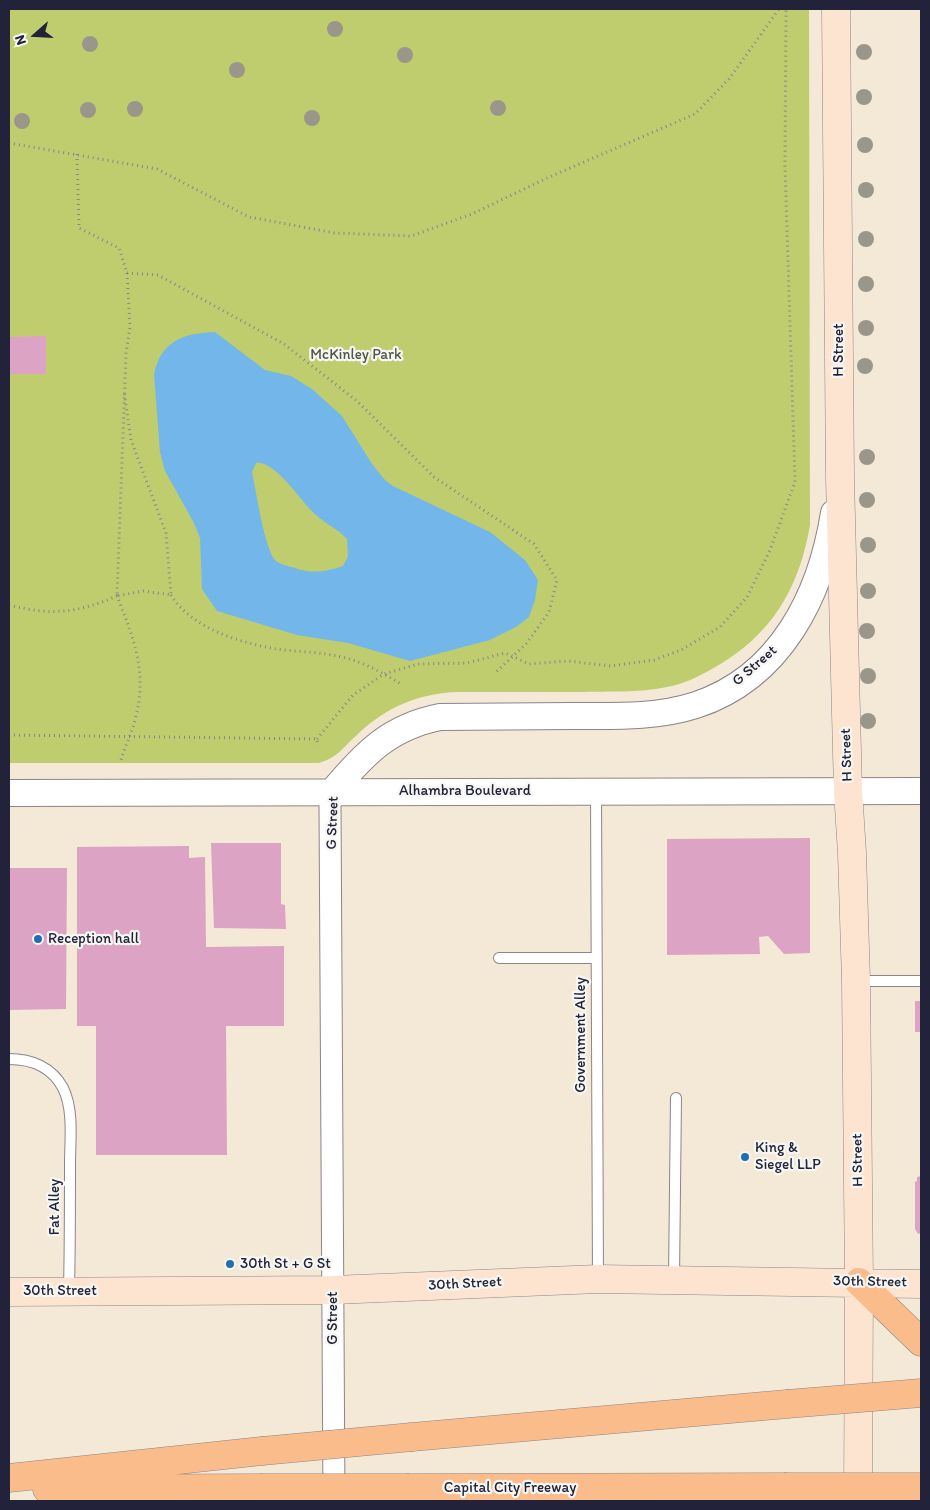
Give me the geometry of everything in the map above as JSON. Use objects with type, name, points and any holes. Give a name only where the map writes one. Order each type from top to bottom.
[{"type":"highway","points":[[859,1282],[921,1342]]},
{"type":"highway","points":[[9,1478],[412,1437],[921,1393]]},
{"type":"highway","name":"Capital City Freeway","points":[[9,1490],[921,1486]]},
{"type":"main road","name":"H Street","points":[[836,9],[840,478],[848,791],[856,980],[859,1282],[858,1501]]},
{"type":"main road","name":"30th Street","points":[[9,1292],[333,1290],[598,1278],[921,1284]]},
{"type":"street","name":"G Street","points":[[334,1501],[330,806],[332,792],[373,748],[406,726],[420,721],[440,717],[630,716],[665,712],[696,704],[730,689],[745,679],[768,658],[787,638],[801,617],[814,589],[829,546],[840,478]]},
{"type":"street","name":"Alhambra Boulevard","points":[[9,793],[921,791]]},
{"type":"lane","name":"Government Alley","points":[[596,791],[598,1278]]},
{"type":"lane","points":[[499,958],[596,958]]},
{"type":"lane","points":[[856,980],[921,981]]},
{"type":"lane","name":"Fat Alley","points":[[9,1059],[27,1060],[39,1064],[57,1080],[66,1096],[70,1123],[69,1291]]},
{"type":"lane","points":[[674,1278],[676,1098]]},
{"type":"path","points":[[9,143],[157,168],[249,217],[335,233],[411,236],[472,214],[547,178],[695,114],[729,78],[779,9]]},
{"type":"path","points":[[318,746],[317,739],[353,696],[384,674],[418,664],[467,663],[505,653],[529,664],[568,661],[611,666],[654,660],[681,650],[720,627],[746,597],[770,550],[795,482],[785,166],[786,9]]},
{"type":"path","points":[[77,154],[79,228],[119,248],[127,273],[130,327],[126,352],[124,391],[117,596],[138,650],[141,666],[138,706],[121,760]]},
{"type":"path","points":[[127,273],[158,275],[284,344],[357,401],[434,477],[534,544],[557,580],[549,612],[526,644],[494,674]]},
{"type":"path","points":[[124,391],[131,440],[166,534],[171,595],[184,612],[195,621],[238,639],[274,648],[343,657],[384,674],[401,684]]},
{"type":"path","points":[[9,605],[40,613],[68,612],[92,606],[117,596],[143,591],[171,595]]},
{"type":"path","points":[[9,735],[317,739]]},
{"type":"green space","name":"McKinley Park","points":[[9,9],[809,9],[810,525],[805,549],[789,591],[766,627],[732,656],[712,669],[673,686],[624,691],[458,692],[430,695],[404,703],[380,716],[336,755],[319,763],[9,763]]},
{"type":"water","points":[[215,332],[265,370],[291,376],[312,389],[342,416],[372,464],[385,480],[393,486],[490,532],[525,560],[538,580],[535,600],[529,617],[516,627],[490,640],[410,661],[348,643],[297,635],[217,611],[202,589],[200,538],[194,523],[165,471],[160,452],[154,375],[162,354],[175,341],[193,334]],"holes":[[[256,463],[264,464],[280,475],[316,515],[347,539],[348,556],[343,566],[331,570],[313,572],[301,570],[276,561],[268,546],[252,472]]]},
{"type":"building","points":[[46,336],[46,374],[9,374],[9,337]]},
{"type":"building","points":[[810,838],[810,953],[784,954],[768,936],[759,937],[760,954],[667,955],[667,839]]},
{"type":"building","points":[[211,843],[281,843],[281,904],[285,905],[286,929],[214,928]]},
{"type":"building","points":[[189,846],[189,858],[205,857],[206,947],[284,946],[284,1026],[226,1026],[227,1155],[96,1155],[96,1026],[77,1026],[77,847]]},
{"type":"building","name":"Reception hall","points":[[9,868],[67,868],[66,1009],[9,1010]]},
{"type":"building","points":[[915,1001],[921,1001],[921,1032],[915,1032]]},
{"type":"building","points":[[921,1176],[921,1233],[918,1234],[915,1229],[915,1181],[917,1182],[917,1177]]},
{"type":"place","name":"Reception hall","points":[[38,939]]},
{"type":"place","name":"King & Siegel LLP","points":[[745,1157]]},
{"type":"place","name":"30th St + G St","points":[[230,1264]]}]
